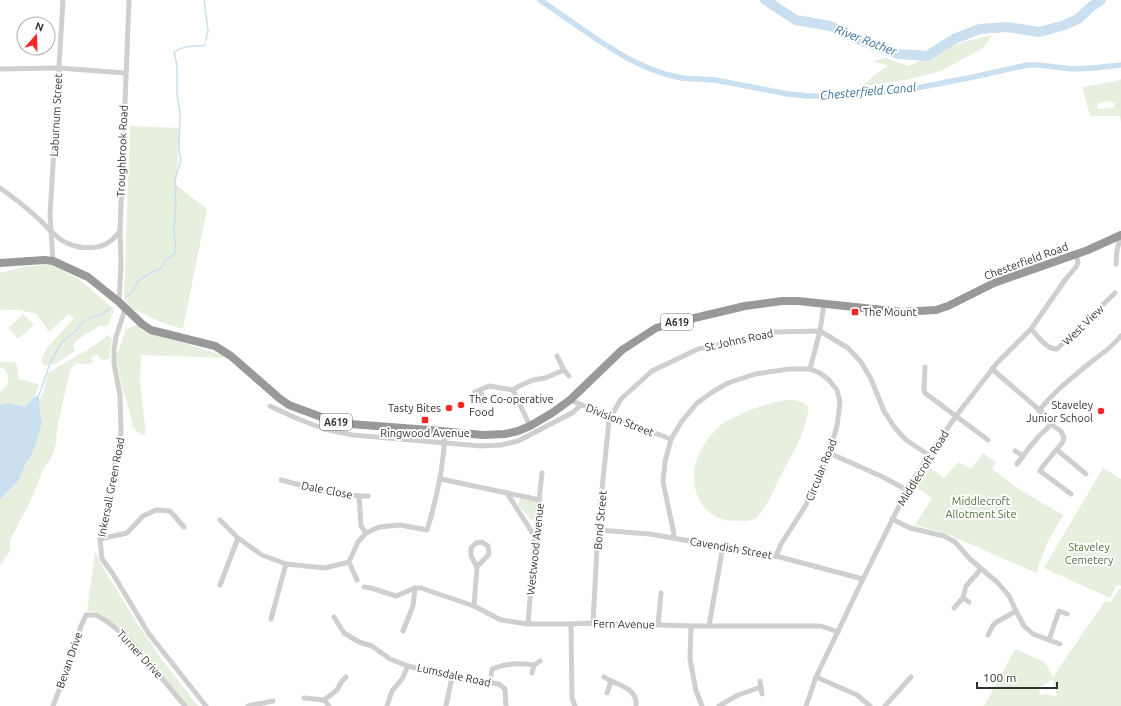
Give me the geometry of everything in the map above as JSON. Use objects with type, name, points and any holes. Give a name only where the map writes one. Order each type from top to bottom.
[{"type":"highway","name":"Chesterfield Road","points":[[125,309],[151,330],[216,346],[231,356],[289,405],[332,421],[350,424],[483,435],[505,434],[530,426],[552,413],[570,400],[622,350],[656,328],[715,313],[782,301],[798,301],[902,312],[936,310],[948,306],[994,283],[1092,248],[1121,235]]},
{"type":"highway","name":"A619","points":[[0,263],[44,260],[53,261],[88,277],[119,302],[125,309]]},
{"type":"street","name":"Laburnum Street","points":[[53,261],[50,215],[63,0]]},
{"type":"street","name":"Troughbrook Road","points":[[119,302],[128,0]]},
{"type":"street","points":[[0,69],[59,68],[125,73]]},
{"type":"street","points":[[0,188],[14,197],[58,238],[68,244],[89,248],[98,247],[115,238],[120,231]]},
{"type":"street","points":[[1116,264],[1117,250],[1121,235]]},
{"type":"street","name":"Middlecroft Road","points":[[806,706],[816,677],[862,579],[907,490],[929,454],[956,416],[992,369],[1030,329],[1076,267],[1078,263],[1076,254]]},
{"type":"street","name":"West View","points":[[1030,329],[1049,348],[1057,349],[1115,293]]},
{"type":"street","points":[[810,369],[820,331],[824,304]]},
{"type":"street","name":"Inkersall Green Road","points":[[125,309],[116,337],[114,350],[114,363],[120,396],[121,433],[100,539],[102,559],[113,574],[149,634],[206,706]]},
{"type":"street","points":[[820,331],[848,348],[861,362],[871,379],[884,411],[894,428],[906,440],[929,454]]},
{"type":"street","name":"St Johns Road","points":[[611,417],[621,399],[652,371],[698,349],[775,332],[820,331]]},
{"type":"street","points":[[1039,411],[1044,403],[1071,378],[1114,345],[1121,336]]},
{"type":"street","points":[[557,356],[568,376]]},
{"type":"street","points":[[925,367],[925,393],[988,440]]},
{"type":"street","name":"Circular Road","points":[[673,538],[674,534],[663,482],[665,462],[671,440],[682,421],[697,403],[728,383],[755,374],[789,369],[810,369],[820,373],[830,380],[837,390],[840,402],[837,426],[829,453],[806,505],[781,544],[776,556]]},
{"type":"street","points":[[992,369],[1050,419],[1049,427],[1036,438],[1017,464]]},
{"type":"street","points":[[483,398],[478,391],[489,386],[513,390],[533,380],[545,378],[564,370]]},
{"type":"street","points":[[513,390],[530,426]]},
{"type":"street","name":"Division Street","points":[[570,400],[671,440]]},
{"type":"street","points":[[270,406],[324,429],[353,435],[481,446],[501,445],[518,441],[572,413],[581,405]]},
{"type":"street","name":"Bond Street","points":[[594,622],[598,530],[609,420],[611,417]]},
{"type":"street","points":[[1050,424],[1061,431],[1064,438],[1057,450],[1040,471],[1071,494]]},
{"type":"street","points":[[357,580],[349,562],[358,542],[366,533],[379,527],[400,525],[426,530],[435,505],[441,478],[445,431]]},
{"type":"street","points":[[1057,450],[1086,474]]},
{"type":"street","points":[[1015,451],[1023,456]]},
{"type":"street","points":[[829,453],[883,477],[907,490]]},
{"type":"street","name":"Westwood Avenue","points":[[528,624],[542,474]]},
{"type":"street","points":[[441,478],[540,500]]},
{"type":"street","name":"Dale Close","points":[[281,480],[319,490],[360,496],[361,526],[366,533]]},
{"type":"street","points":[[507,492],[535,537]]},
{"type":"street","points":[[360,496],[368,496]]},
{"type":"street","points":[[100,539],[127,533],[143,516],[156,510],[170,511],[184,527]]},
{"type":"street","points":[[892,519],[910,528],[944,536],[955,542],[970,559],[998,583],[1009,596],[1024,626],[1033,634],[1060,644]]},
{"type":"street","points":[[220,520],[238,538],[262,555],[286,564],[325,568],[349,562]]},
{"type":"street","name":"Cavendish Street","points":[[598,530],[650,534],[723,546],[776,556],[862,579]]},
{"type":"street","points":[[220,586],[238,538]]},
{"type":"street","points":[[474,606],[478,568],[489,554],[488,546],[482,542],[476,543],[471,548],[471,556],[478,568]]},
{"type":"street","points":[[709,626],[723,546]]},
{"type":"street","points":[[271,619],[286,564]]},
{"type":"street","points":[[954,608],[962,598],[966,586],[981,569]]},
{"type":"street","points":[[364,587],[396,596],[415,588],[413,606],[403,631]]},
{"type":"street","name":"Fern Avenue","points":[[415,588],[422,588],[474,606],[501,620],[528,624],[571,624],[594,622],[691,626],[821,626],[838,632]]},
{"type":"street","points":[[658,625],[660,593]]},
{"type":"street","points":[[962,598],[970,602]]},
{"type":"street","points":[[1049,640],[1057,610],[1067,614]]},
{"type":"street","points":[[988,635],[995,623],[1016,611]]},
{"type":"street","name":"Bevan Drive","points":[[53,706],[86,615]]},
{"type":"street","name":"Turner Drive","points":[[86,615],[96,615],[108,622],[129,639],[185,706]]},
{"type":"street","name":"Lumsdale Road","points":[[334,617],[344,633],[359,642],[372,646],[390,658],[408,666],[452,677],[499,684],[505,689],[506,706]]},
{"type":"street","points":[[571,624],[572,698],[575,706]]},
{"type":"street","points":[[691,626],[690,659],[696,691],[702,706]]},
{"type":"street","points":[[532,673],[534,665],[540,660]]},
{"type":"street","points":[[490,683],[492,669],[504,664],[519,663],[534,665]]},
{"type":"street","points":[[387,706],[392,691],[402,679],[408,666]]},
{"type":"street","points":[[304,698],[324,700],[338,690],[342,681],[346,677]]},
{"type":"street","points":[[446,706],[452,677]]},
{"type":"street","points":[[604,677],[611,682],[628,688],[634,694],[637,704],[636,706]]},
{"type":"street","points":[[816,677],[857,695],[870,706]]},
{"type":"street","points":[[885,706],[911,677]]},
{"type":"street","points":[[760,681],[762,694]]},
{"type":"street","points":[[608,693],[611,682]]},
{"type":"street","points":[[719,706],[738,695],[761,687]]},
{"type":"street","points":[[324,700],[329,706]]},
{"type":"street","points":[[248,706],[273,701]]},
{"type":"green space","points":[[992,35],[983,48],[941,71],[905,80],[861,87],[874,75],[888,66],[873,61],[887,58],[908,66],[959,43]]},
{"type":"green space","points":[[1121,79],[1121,123],[1120,116],[1090,116],[1082,87]],"holes":[[[1108,101],[1115,103],[1113,108],[1098,109],[1097,104]]]},
{"type":"green space","points":[[130,126],[180,128],[176,185],[207,209],[183,329],[163,323],[131,308],[124,298]]},
{"type":"green space","points":[[52,265],[79,279],[114,309],[109,324],[106,327],[101,325],[80,338],[73,344],[75,351],[55,364],[45,366],[41,361],[46,349],[74,318],[69,314],[49,332],[36,313],[20,310],[0,309],[0,273],[28,266]]},
{"type":"green space","points":[[23,314],[34,325],[18,339],[8,328]]},
{"type":"green space","points":[[136,325],[158,335],[231,358],[141,355],[140,382],[146,435],[140,434],[133,427],[126,398],[123,392],[116,359],[126,329]]},
{"type":"green space","points":[[108,335],[112,339],[109,359],[101,360],[97,354],[92,357],[92,363],[76,363],[70,370],[57,429],[56,444],[51,458],[44,468],[29,504],[10,540],[10,551],[0,566],[0,500],[19,480],[26,463],[33,452],[42,423],[39,400],[43,393],[48,373]]},
{"type":"green space","points":[[0,362],[16,362],[19,379],[39,384],[35,396],[25,407],[10,403],[0,405],[0,392],[8,382],[8,376],[5,369],[0,367]]},
{"type":"green space","points":[[785,400],[797,401],[805,404],[808,406],[808,414],[799,441],[761,513],[755,519],[747,521],[727,520],[718,518],[711,514],[700,501],[694,484],[696,461],[702,448],[710,437],[726,421],[764,405]]},
{"type":"green space","name":"Middlecroft Allotment Site","points":[[983,453],[996,462],[992,469],[1022,491],[1063,515],[1047,543],[1036,573],[947,534],[915,525],[932,498],[917,488],[927,465],[944,478],[958,462],[971,469]]},
{"type":"green space","name":"Staveley Cemetery","points":[[1103,468],[1121,479],[1121,586],[1117,585],[1110,598],[1044,568]]},
{"type":"green space","points":[[520,499],[535,501],[537,504],[536,517],[531,520],[518,505]]},
{"type":"green space","points":[[95,552],[100,563],[137,623],[160,657],[198,706],[188,706],[126,632],[96,612],[87,611]]},
{"type":"green space","points":[[1119,588],[1121,589],[1121,706],[984,706],[1015,649],[1043,661],[1053,678],[1105,601],[1111,602]],"holes":[[[1053,679],[1057,697],[1047,694],[1040,695],[1039,688]]]},
{"type":"water","points":[[39,395],[42,423],[33,452],[26,463],[19,480],[0,500],[0,405],[10,403],[25,407],[35,396]]},
{"type":"waterway","points":[[204,0],[208,31],[206,40]]},
{"type":"waterway","name":"Chesterfield Canal","points":[[540,0],[598,40],[627,58],[648,68],[682,78],[715,80],[788,94],[833,96],[876,93],[917,88],[1027,65],[1073,69],[1121,65]]},
{"type":"waterway","name":"River Rother","points":[[765,0],[796,20],[830,26],[860,40],[898,54],[927,56],[954,39],[980,29],[1007,27],[1039,32],[1062,26],[1078,19],[1101,0]]},
{"type":"waterway","points":[[126,297],[131,293],[139,280],[162,267],[166,259],[175,254],[175,180],[181,160],[179,150],[180,113],[177,93],[177,65],[174,52],[185,47],[204,46],[205,44]]},
{"type":"waterway","points":[[39,395],[51,361],[62,342],[76,331],[81,324],[88,319],[104,313],[109,308]]},
{"type":"place","name":"The Mount","points":[[855,312]]},
{"type":"place","name":"The Co-operative Food","points":[[461,405]]},
{"type":"place","name":"Tasty Bites","points":[[449,408]]},
{"type":"place","name":"Staveley Junior School","points":[[1101,411]]},
{"type":"place","name":"Ringwood Avenue","points":[[425,420]]}]
